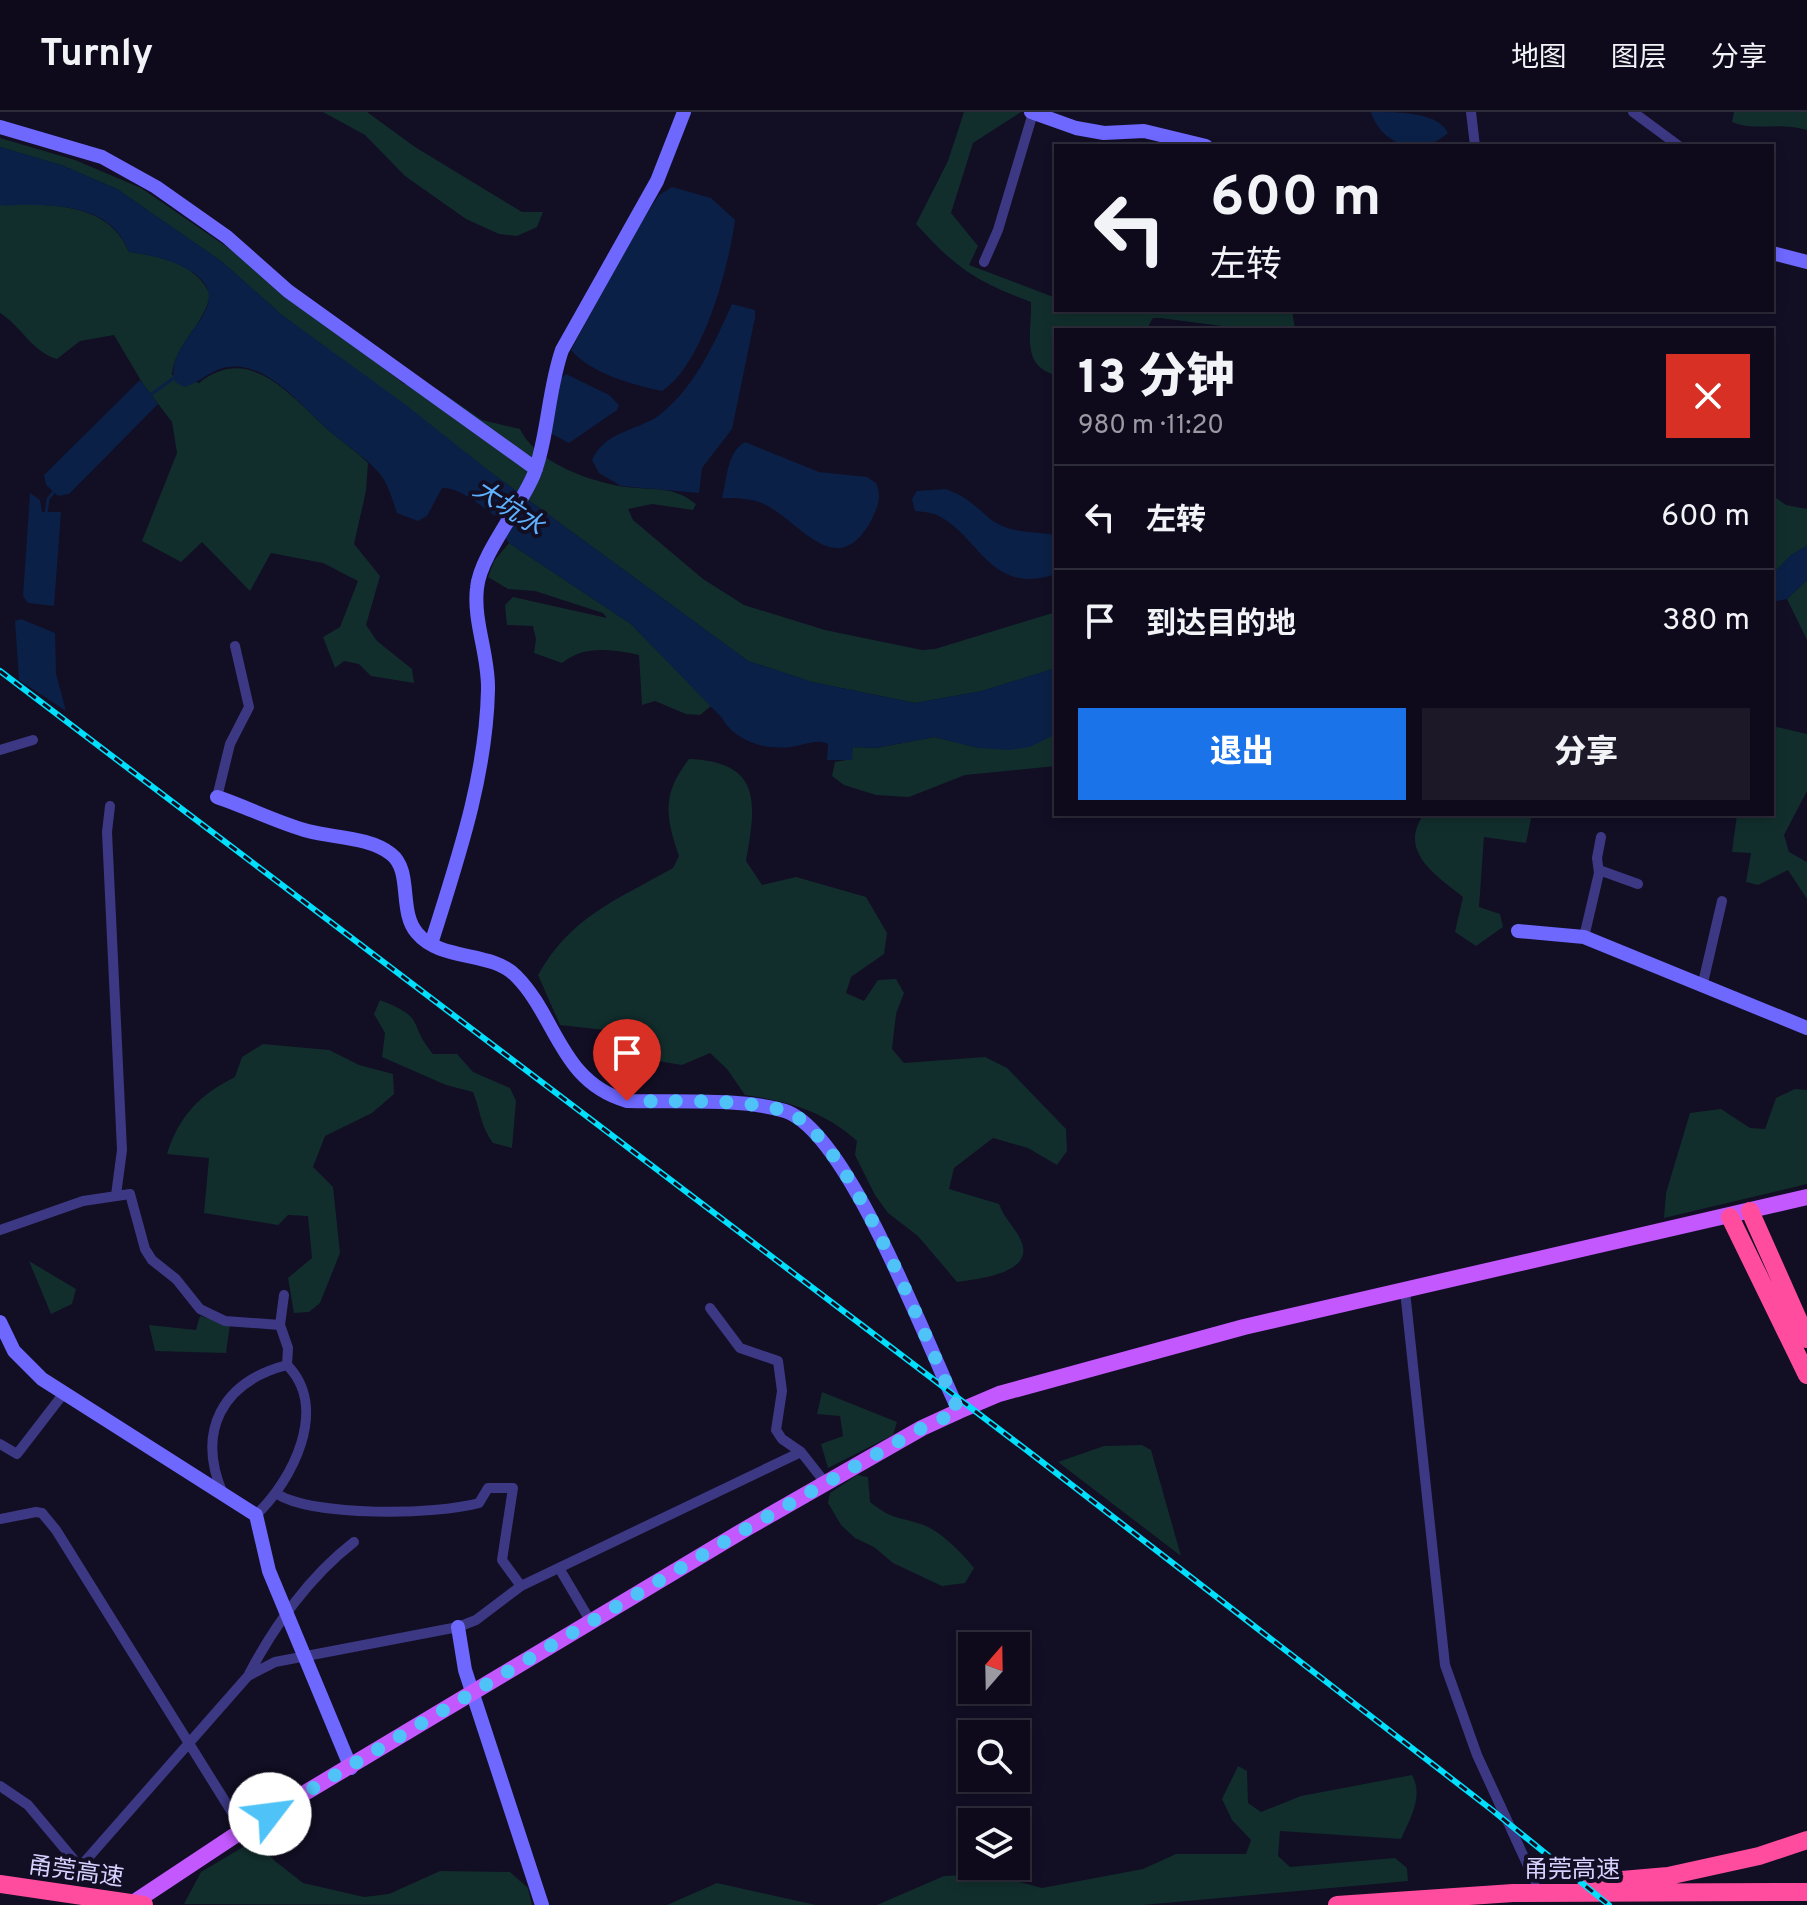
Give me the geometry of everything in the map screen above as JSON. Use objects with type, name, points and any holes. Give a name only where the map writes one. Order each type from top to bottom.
[{"type":"highway","points":[[1750,1211],[1807,1339]]},
{"type":"highway","points":[[1730,1217],[1807,1375]]},
{"type":"highway","points":[[1513,1893],[1668,1876],[1759,1856],[1807,1840]]},
{"type":"highway","name":"甬莞高速","points":[[0,1884],[144,1905]]},
{"type":"highway","name":"甬莞高速","points":[[1337,1905],[1513,1893],[1807,1892]]},
{"type":"main road","points":[[130,1905],[243,1830],[749,1527],[922,1428],[999,1394],[1244,1327],[1807,1197]]},
{"type":"street","points":[[431,944],[466,836],[481,757],[488,692],[487,660],[477,618],[477,585],[533,475],[553,375],[562,350],[657,181],[684,112]]},
{"type":"street","points":[[1471,112],[1475,144]]},
{"type":"street","points":[[1633,112],[1676,144]]},
{"type":"street","points":[[984,262],[998,230],[1032,113],[1076,128],[1104,133],[1144,131],[1198,144]]},
{"type":"street","points":[[0,127],[102,157],[156,187],[227,237],[301,300],[533,475]]},
{"type":"street","points":[[1774,254],[1807,262]]},
{"type":"street","points":[[235,646],[249,707],[230,744],[217,797],[305,830],[368,844],[393,855],[402,870],[403,900],[411,923],[431,944],[500,964],[516,975],[565,1054],[592,1084],[612,1096],[627,1101],[764,1107],[787,1112],[816,1133],[859,1193],[959,1411]]},
{"type":"street","points":[[0,750],[33,740]]},
{"type":"street","points":[[110,806],[107,845],[122,1150],[116,1195]]},
{"type":"street","points":[[1584,937],[1599,870],[1597,858],[1601,837]]},
{"type":"street","points":[[1599,870],[1638,884]]},
{"type":"street","points":[[1702,987],[1722,901]]},
{"type":"street","points":[[1518,931],[1584,937],[1807,1028]]},
{"type":"street","points":[[0,1230],[40,1214],[130,1194],[145,1249],[152,1260],[176,1279],[200,1309],[225,1321],[280,1325]]},
{"type":"street","points":[[1405,1291],[1445,1665],[1477,1755],[1535,1881]]},
{"type":"street","points":[[256,1515],[286,1482],[306,1412],[300,1383],[287,1365],[288,1348],[280,1325],[284,1295]]},
{"type":"street","points":[[710,1308],[740,1348],[778,1361],[782,1391],[776,1430],[782,1439],[801,1452],[827,1485]]},
{"type":"street","points":[[0,1322],[14,1351],[64,1393],[256,1515],[269,1571],[351,1768]]},
{"type":"street","points":[[224,1496],[211,1462],[212,1445],[225,1403],[245,1380],[287,1365]]},
{"type":"street","points":[[0,1444],[17,1454],[64,1393]]},
{"type":"street","points":[[248,1676],[275,1662],[458,1627],[476,1620],[521,1586],[801,1452]]},
{"type":"street","points":[[277,1494],[289,1502],[353,1511],[462,1508],[479,1503],[488,1488],[513,1488],[502,1560],[521,1586]]},
{"type":"street","points":[[0,1519],[42,1513],[56,1530],[243,1830]]},
{"type":"street","points":[[0,1786],[28,1805],[80,1867],[248,1676],[288,1615],[331,1560],[354,1542]]},
{"type":"street","points":[[559,1568],[591,1622]]},
{"type":"street","points":[[458,1627],[465,1670],[542,1905]]},
{"type":"green space","points":[[323,112],[367,112],[415,147],[522,212],[543,212],[537,227],[517,236],[499,234],[466,219],[405,176],[365,135]]},
{"type":"green space","points":[[964,112],[1021,112],[973,143],[951,213],[978,246],[969,265],[1054,297],[1054,312],[1292,312],[1295,328],[1238,328],[1153,318],[1147,328],[1054,328],[1054,374],[1045,371],[1037,364],[1030,347],[1031,302],[968,272],[916,224],[948,161]]},
{"type":"green space","points":[[1734,112],[1807,112],[1807,130],[1786,126],[1741,125],[1732,122]]},
{"type":"green space","points":[[0,138],[75,160],[141,188],[233,251],[404,384],[437,389],[482,420],[520,429],[538,452],[566,469],[612,484],[663,490],[688,498],[696,504],[693,510],[652,504],[628,509],[633,520],[703,579],[744,605],[825,630],[922,650],[935,649],[1054,613],[1054,669],[982,691],[915,703],[812,682],[748,661],[282,315],[221,261],[117,189],[61,165],[0,147]]},
{"type":"green space","points":[[0,205],[51,205],[82,211],[110,225],[129,252],[165,259],[187,269],[204,284],[210,295],[202,316],[178,353],[172,375],[199,383],[217,372],[235,368],[267,378],[368,463],[366,491],[354,544],[380,576],[366,625],[377,641],[412,669],[414,683],[371,676],[359,664],[344,661],[335,668],[323,637],[340,627],[358,581],[323,563],[271,553],[250,591],[202,542],[181,562],[142,541],[177,453],[172,422],[143,384],[114,335],[80,341],[57,359],[41,351],[0,313]]},
{"type":"green space","points":[[1774,496],[1786,505],[1807,509],[1807,546],[1791,555],[1778,569],[1774,569]]},
{"type":"green space","points":[[509,543],[631,624],[711,706],[700,715],[686,714],[655,701],[642,705],[639,655],[609,650],[589,651],[562,663],[534,653],[536,639],[533,626],[507,625],[505,605],[513,597],[607,618],[603,613],[535,591],[508,589],[488,577],[494,561]]},
{"type":"green space","points":[[1807,580],[1807,640],[1787,599]]},
{"type":"green space","points":[[1774,726],[1807,734],[1807,791],[1784,835],[1789,852],[1807,862],[1807,899],[1788,870],[1758,885],[1746,882],[1751,853],[1732,852],[1737,816],[1774,816]]},
{"type":"green space","points":[[1054,735],[1054,766],[965,775],[909,797],[876,795],[844,785],[832,776],[835,762],[852,759],[852,747],[876,748],[934,737],[979,748]]},
{"type":"green space","points":[[689,759],[731,768],[749,790],[752,821],[746,861],[762,885],[796,877],[866,897],[887,933],[884,954],[851,977],[846,993],[864,1001],[878,980],[896,979],[904,993],[896,1014],[892,1049],[904,1063],[985,1057],[1007,1068],[1066,1129],[1067,1151],[1057,1165],[1028,1148],[993,1138],[954,1168],[949,1189],[999,1204],[1020,1239],[1023,1253],[1019,1262],[1011,1268],[989,1277],[957,1282],[918,1236],[888,1213],[875,1195],[855,1155],[857,1141],[832,1122],[805,1109],[745,1095],[727,1069],[710,1053],[682,1065],[640,1058],[613,1031],[560,1025],[538,975],[565,938],[580,924],[614,900],[673,868],[679,856],[669,817],[670,794]]},
{"type":"green space","points":[[1423,816],[1532,816],[1526,843],[1484,837],[1479,907],[1500,914],[1503,927],[1476,946],[1455,932],[1463,897],[1424,862],[1415,840]]},
{"type":"green space","points":[[380,1000],[411,1017],[433,1054],[457,1054],[473,1072],[510,1088],[516,1101],[512,1148],[493,1143],[473,1092],[446,1085],[382,1057],[385,1033],[374,1014]]},
{"type":"green space","points":[[263,1044],[329,1050],[359,1065],[393,1074],[394,1094],[372,1113],[325,1136],[313,1167],[333,1187],[340,1253],[320,1303],[309,1312],[294,1313],[288,1278],[312,1258],[308,1216],[288,1215],[278,1225],[204,1213],[209,1158],[167,1154],[178,1128],[192,1108],[211,1091],[235,1077],[242,1057]]},
{"type":"green space","points":[[1795,1089],[1807,1090],[1807,1184],[1664,1218],[1666,1193],[1690,1113],[1721,1109],[1750,1128],[1765,1129],[1776,1098]]},
{"type":"green space","points":[[29,1261],[76,1289],[72,1304],[51,1314]]},
{"type":"green space","points":[[200,1316],[230,1324],[226,1353],[155,1351],[149,1325],[196,1330]]},
{"type":"green space","points":[[822,1392],[897,1422],[893,1435],[828,1468],[821,1444],[843,1436],[840,1416],[817,1414]]},
{"type":"green space","points":[[1142,1445],[1151,1450],[1181,1556],[1058,1462],[1104,1446]]},
{"type":"green space","points":[[857,1475],[868,1477],[870,1502],[878,1508],[928,1527],[957,1549],[974,1568],[965,1583],[942,1586],[893,1563],[841,1525],[828,1503],[830,1493]]},
{"type":"green space","points":[[1238,1766],[1247,1771],[1248,1803],[1261,1812],[1301,1796],[1412,1775],[1416,1799],[1401,1839],[1280,1831],[1278,1856],[1290,1867],[1395,1858],[1407,1868],[1408,1881],[1143,1905],[877,1905],[944,1876],[958,1875],[958,1880],[1012,1880],[1042,1888],[1143,1869],[1176,1854],[1246,1854],[1251,1840],[1232,1820],[1222,1799]]},
{"type":"green space","points":[[255,1840],[303,1883],[364,1897],[389,1894],[440,1871],[510,1872],[528,1888],[532,1905],[184,1904],[201,1872]]},
{"type":"green space","points":[[717,1883],[816,1905],[667,1905]]},
{"type":"water","points":[[1371,112],[1405,113],[1436,121],[1448,133],[1429,144],[1402,144],[1376,124]]},
{"type":"water","name":"大坑水","points":[[0,147],[61,165],[117,189],[221,261],[282,315],[748,661],[812,682],[915,703],[982,691],[1054,669],[1054,735],[1030,747],[1009,750],[979,748],[934,737],[876,748],[853,747],[852,760],[827,760],[828,744],[823,742],[780,748],[742,738],[631,624],[509,543],[499,528],[500,519],[472,499],[442,488],[427,516],[418,521],[397,513],[385,483],[374,467],[268,377],[242,367],[228,367],[184,387],[175,382],[174,366],[179,351],[206,309],[209,296],[204,283],[189,270],[153,256],[129,252],[111,226],[86,212],[57,206],[0,205]]},
{"type":"water","points":[[672,187],[711,198],[735,220],[727,262],[702,338],[677,378],[662,391],[600,371],[571,350],[634,234],[659,195]]},
{"type":"water","points":[[732,304],[755,310],[755,318],[732,429],[702,468],[699,493],[621,486],[599,473],[592,460],[606,442],[654,419],[684,390],[711,348]]},
{"type":"water","points":[[566,374],[609,395],[619,405],[617,410],[569,443],[550,433],[561,378]]},
{"type":"water","points":[[140,380],[158,404],[69,494],[58,496],[46,485],[44,475]]},
{"type":"water","points":[[745,442],[819,472],[867,477],[876,483],[879,492],[877,505],[859,538],[846,546],[833,548],[806,535],[766,505],[739,498],[722,498],[731,459]]},
{"type":"water","points":[[946,489],[967,499],[1000,525],[1054,535],[1054,574],[1034,579],[1001,571],[953,526],[936,515],[915,511],[912,499],[917,491]]},
{"type":"water","points":[[30,493],[40,500],[42,512],[61,512],[54,606],[28,603],[23,596]]},
{"type":"water","points":[[1807,546],[1807,580],[1787,599],[1774,602],[1774,569],[1778,569],[1791,555]]},
{"type":"water","points":[[21,619],[55,633],[56,674],[66,711],[19,680],[15,621]]},
{"type":"waterway","points":[[149,396],[175,377]]},
{"type":"waterway","points":[[46,514],[48,499],[56,489]]},
{"type":"railway","points":[[0,671],[1033,1455],[1492,1810],[1609,1905]]},
{"type":"route","points":[[270,1814],[749,1527],[824,1487],[922,1428],[959,1411],[859,1193],[828,1145],[816,1133],[787,1112],[764,1107],[627,1101]]}]
